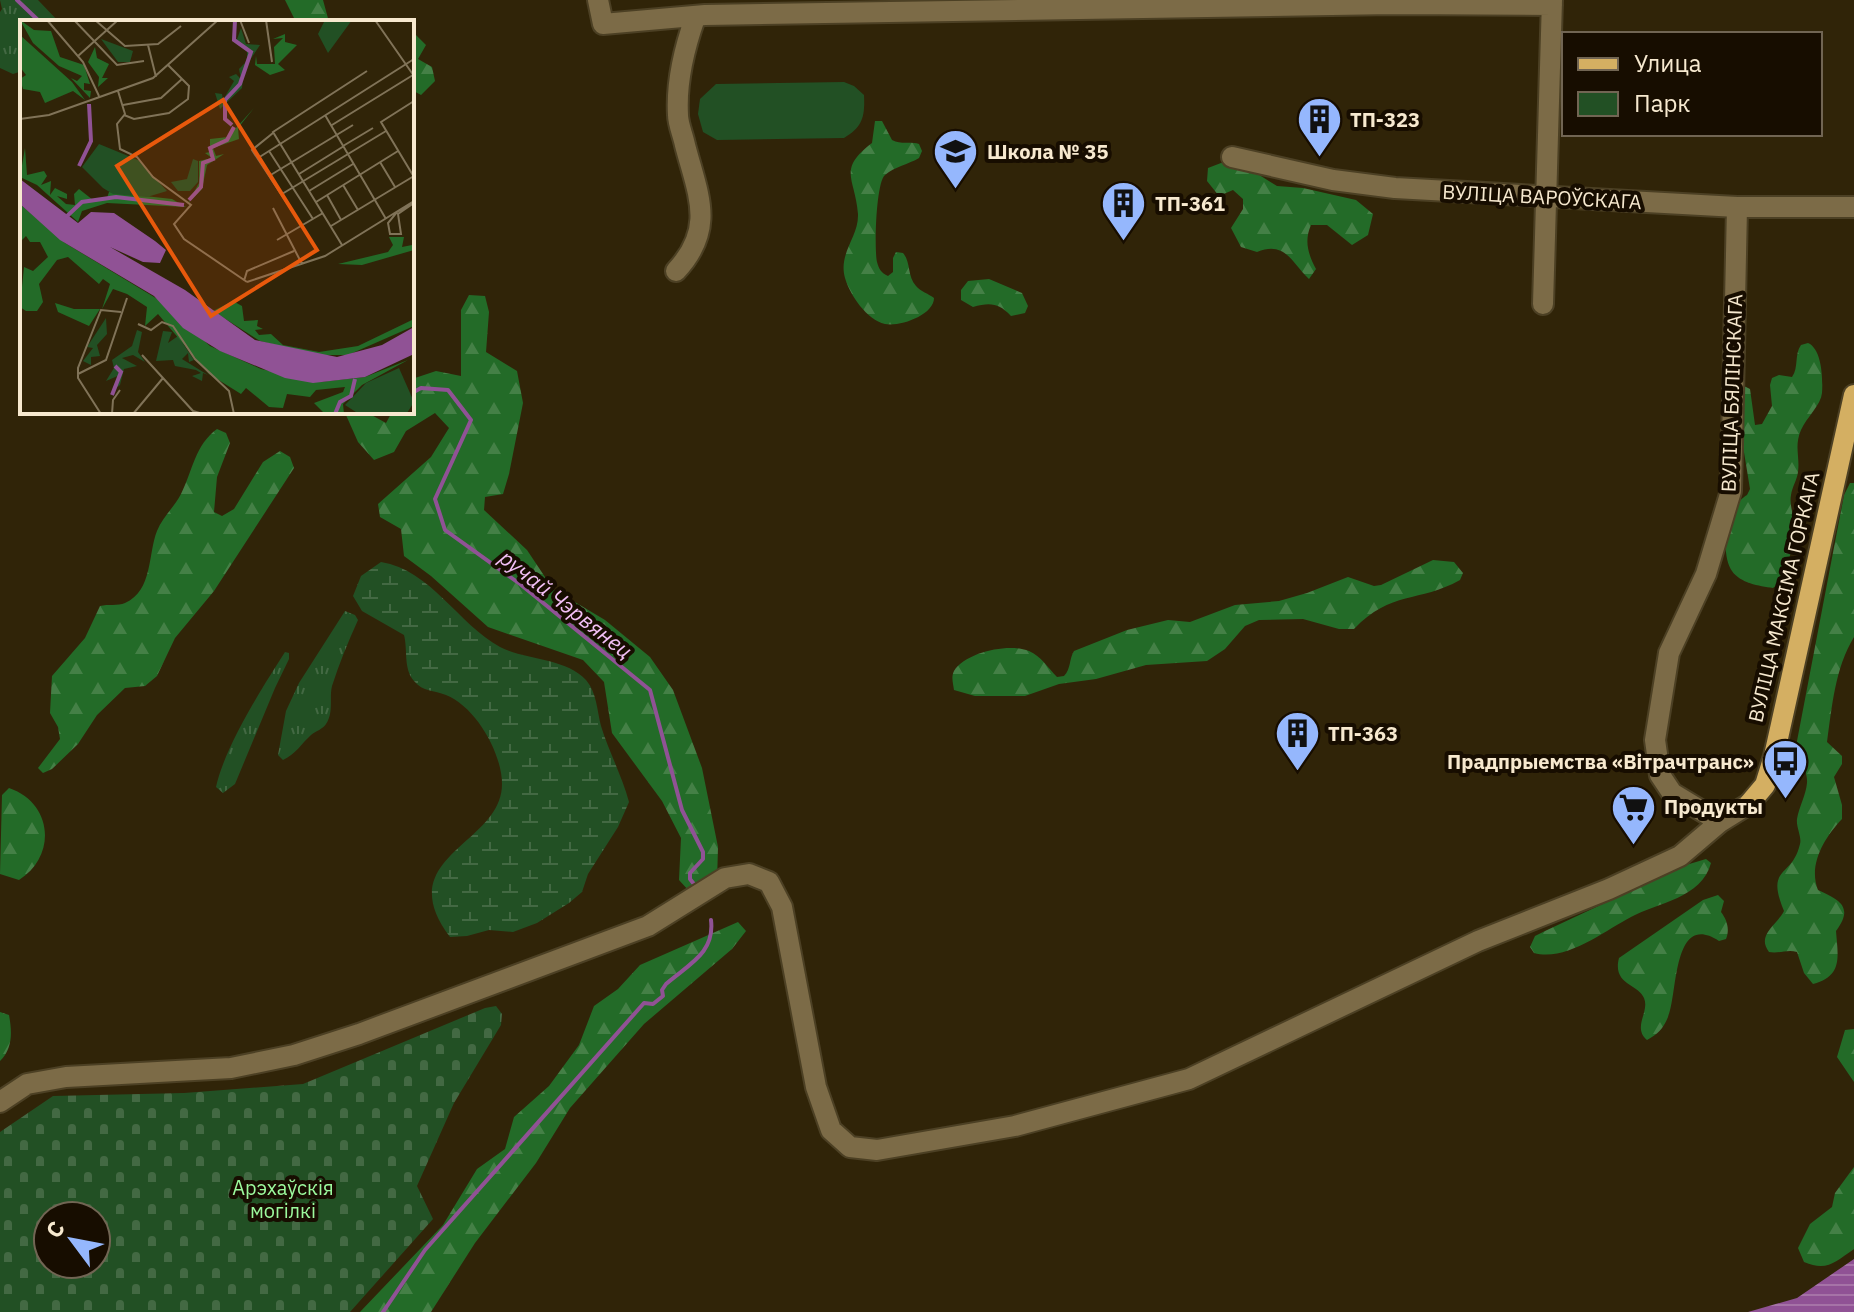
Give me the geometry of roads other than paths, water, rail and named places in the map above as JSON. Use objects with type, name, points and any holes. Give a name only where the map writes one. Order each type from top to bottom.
[{"type":"main road","name":"ВУЛІЦА МАКСІМА ГОРКАГА","points":[[1749,804],[1765,785],[1774,756],[1854,395]]},
{"type":"street","points":[[598,0],[603,24],[702,11],[928,6],[1552,2],[1543,304]]},
{"type":"street","points":[[676,271],[699,238],[700,205],[678,116],[682,57],[702,11]]},
{"type":"street","name":"ВУЛІЦА ВАРОЎСКАГА","points":[[1232,157],[1333,180],[1395,188],[1737,207],[1854,207]]},
{"type":"street","name":"ВУЛІЦА БЯЛІНСКАГА","points":[[1720,822],[1672,793],[1660,775],[1655,740],[1669,653],[1706,574],[1731,491],[1737,207]]},
{"type":"street","points":[[0,1102],[27,1084],[66,1077],[231,1068],[294,1055],[359,1034],[648,926],[725,878],[749,874],[769,882],[782,907],[816,1087],[831,1130],[850,1147],[877,1150],[934,1141],[1015,1126],[1189,1079],[1478,941],[1609,889],[1680,856],[1720,822],[1749,804]]},
{"type":"waterway","name":"ручай Чэрвянец","points":[[17,0],[38,20]]},
{"type":"waterway","name":"ручай Чэрвянец","points":[[414,392],[421,388],[448,390],[471,420],[435,499],[445,530],[520,584],[650,690],[682,810],[703,852],[703,859],[690,873],[690,879],[697,888]]},
{"type":"waterway","name":"ручай Чэрвянец","points":[[383,1312],[425,1250],[644,1003],[653,1004],[663,996],[662,990],[666,984],[699,957],[709,941],[711,920]]},
{"type":"place","name":"ТП-323","points":[[1319,159]]},
{"type":"place","name":"Школа № 35","points":[[956,191]]},
{"type":"place","name":"ТП-361","points":[[1124,243]]},
{"type":"place","name":"ТП-363","points":[[1297,773]]},
{"type":"place","name":"Прадпрыемства «Вітрачтранс»","points":[[1785,801]]},
{"type":"place","name":"Продукты","points":[[1633,846]]},
{"type":"park label","name":"Арэхаўскія могілкі","points":[[283,1200]]}]
